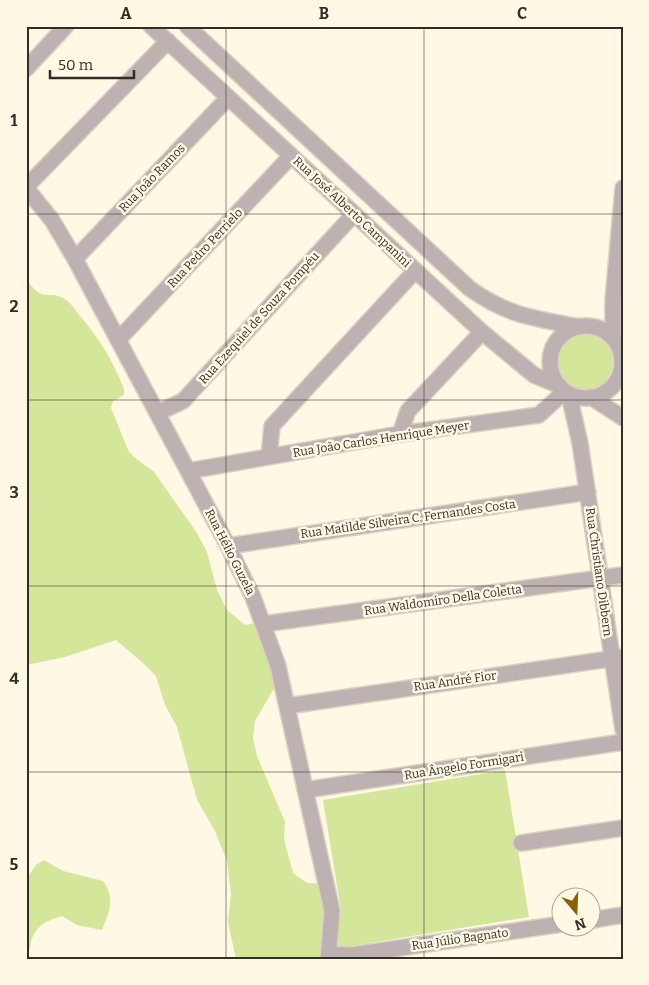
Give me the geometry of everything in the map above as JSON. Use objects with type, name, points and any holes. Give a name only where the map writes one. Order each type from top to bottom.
[{"type":"street","points":[[26,69],[66,26]]},
{"type":"street","name":"Rua José Alberto Campanini","points":[[151,26],[482,332],[534,375],[564,391]]},
{"type":"street","name":"Rua José Alberto Campanini","points":[[187,26],[469,288],[490,304],[512,314],[582,326]]},
{"type":"street","points":[[26,187],[168,41]]},
{"type":"street","name":"Rua João Ramos","points":[[75,259],[228,98]]},
{"type":"street","name":"Rua Pedro Perrielo","points":[[118,340],[291,156]]},
{"type":"street","name":"Rua Hélio Guzela","points":[[26,187],[52,220],[75,259],[228,546],[253,597],[278,666],[332,911],[329,956]]},
{"type":"street","points":[[589,398],[604,393],[614,384],[622,371],[613,300],[623,188]]},
{"type":"street","name":"Rua Ezequiel de Souza Pompéu","points":[[157,413],[183,401],[354,214]]},
{"type":"street","points":[[269,456],[272,426],[415,271]]},
{"type":"street","points":[[613,300],[607,312],[600,318],[567,331],[558,340],[552,351],[550,364],[553,376],[564,391],[589,398],[623,418]]},
{"type":"street","points":[[582,326],[596,328],[617,341]]},
{"type":"street","points":[[400,434],[408,411],[482,332]]},
{"type":"street","name":"Rua João Carlos Henrique Meyer","points":[[188,471],[400,434],[539,415],[564,391]]},
{"type":"street","name":"Rua Christiano Dibbern","points":[[564,391],[580,443],[600,578],[617,658],[623,730]]},
{"type":"street","name":"Rua Christiano Dibbern","points":[[580,443],[589,398]]},
{"type":"street","name":"Rua Matilde Silveira C. Fernandes Costa","points":[[228,546],[588,492]]},
{"type":"street","name":"Rua Waldomiro Della Coletta","points":[[263,624],[623,575]]},
{"type":"street","name":"Rua André Fior","points":[[286,706],[617,658]]},
{"type":"street","name":"Rua Ângelo Formigari","points":[[305,790],[623,742]]},
{"type":"street","points":[[521,843],[623,828]]},
{"type":"street","points":[[602,918],[623,915]]},
{"type":"street","name":"Rua Júlio Bagnato","points":[[329,956],[352,955],[552,925]]},
{"type":"green space","points":[[26,279],[38,292],[65,299],[100,342],[115,368],[124,389],[124,395],[113,401],[111,408],[128,450],[154,472],[197,533],[207,552],[217,590],[227,610],[245,625],[259,622],[276,685],[255,721],[253,738],[257,756],[285,822],[284,839],[293,873],[307,883],[324,884],[338,930],[341,910],[323,800],[505,770],[529,917],[339,948],[332,959],[236,959],[228,922],[231,894],[227,861],[215,831],[197,800],[177,727],[165,705],[156,676],[116,640],[65,657],[26,665]]},
{"type":"green space","points":[[585,334],[596,336],[605,342],[611,351],[613,362],[611,373],[605,382],[596,388],[585,390],[574,388],[565,382],[559,373],[557,362],[559,351],[565,342],[574,336]]},
{"type":"green space","points":[[44,860],[63,871],[103,881],[109,893],[109,910],[102,930],[77,925],[62,916],[45,923],[35,932],[26,956],[26,879],[36,865]]}]
